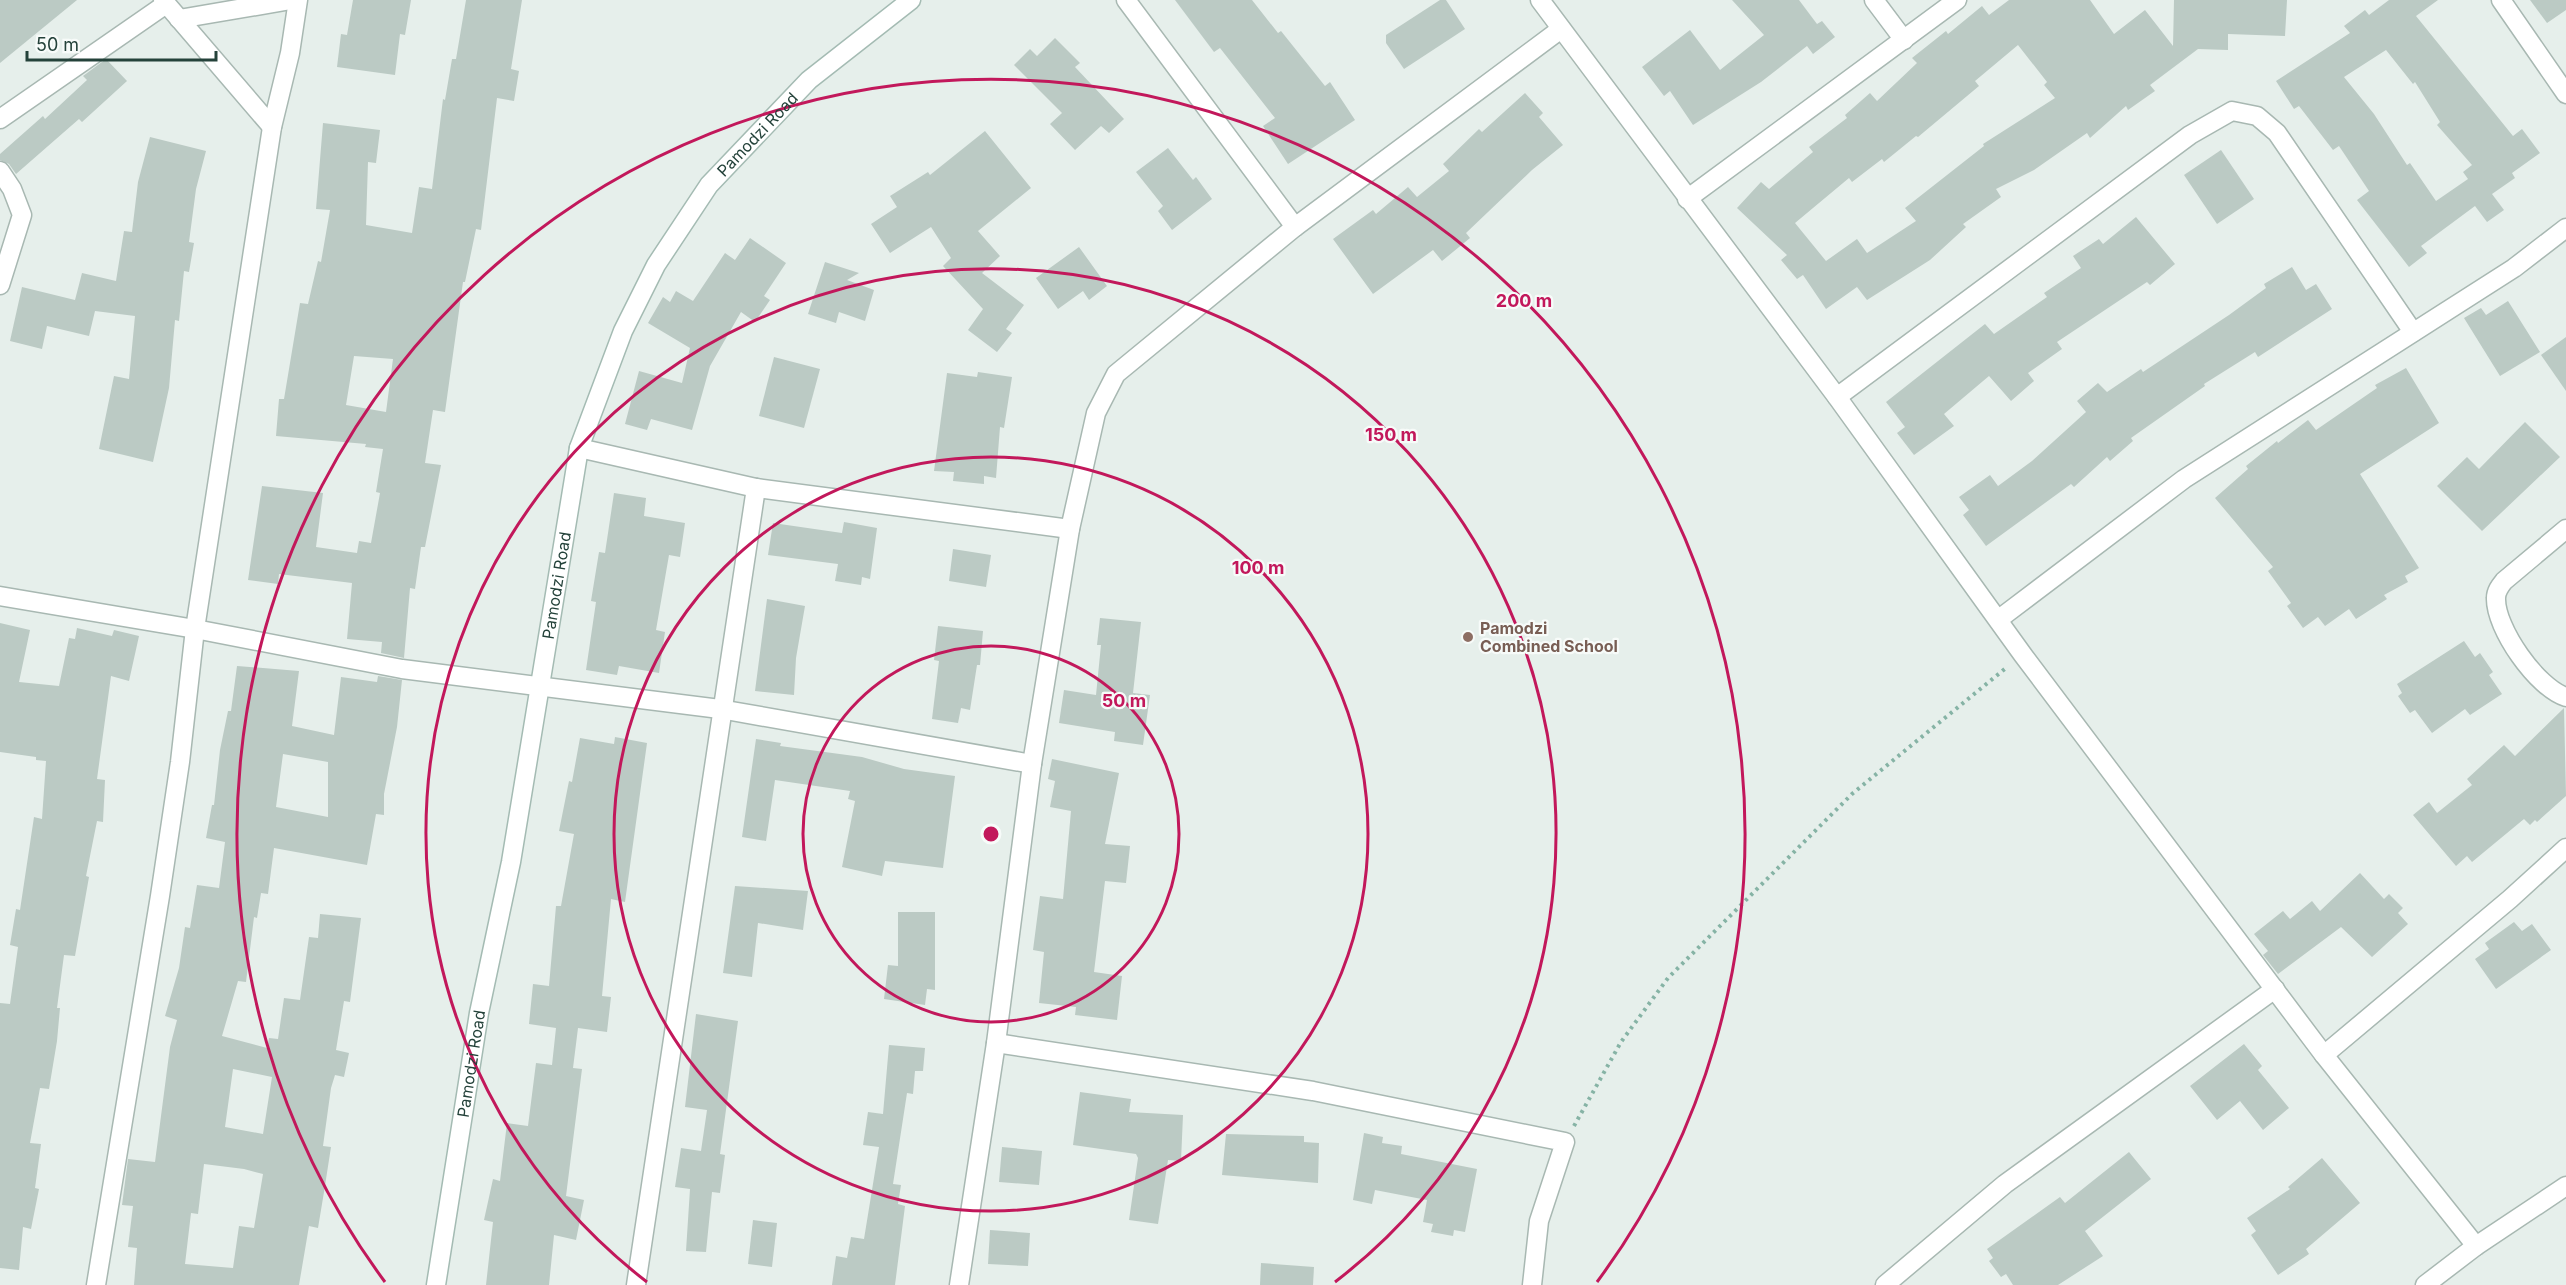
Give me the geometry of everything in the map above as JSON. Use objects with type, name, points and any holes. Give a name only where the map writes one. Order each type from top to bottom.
[{"type":"street","points":[[179,19],[291,0]]},
{"type":"street","points":[[96,1285],[165,862],[180,762],[195,629],[272,127],[290,53],[298,0]]},
{"type":"street","points":[[1126,0],[1295,227]]},
{"type":"street","points":[[1540,0],[1687,199],[1838,397],[2023,655],[2324,1055],[2476,1246]]},
{"type":"street","points":[[1874,0],[1904,40]]},
{"type":"street","points":[[1687,199],[1957,0]]},
{"type":"street","points":[[2501,0],[2566,94]]},
{"type":"street","points":[[0,118],[165,2],[272,127]]},
{"type":"street","name":"Pamodzi Road","points":[[436,1285],[479,1013],[512,862],[579,448],[623,332],[656,265],[709,185],[809,80],[900,3]]},
{"type":"street","points":[[959,1285],[996,1043],[1032,764],[1070,529],[1096,413],[1116,375],[1295,227],[1561,29]]},
{"type":"street","points":[[1838,397],[2190,135],[2232,111],[2257,116],[2277,133],[2413,332]]},
{"type":"street","points":[[0,171],[12,189],[22,215],[0,285]]},
{"type":"street","points":[[1999,619],[2184,479],[2514,268],[2566,228]]},
{"type":"street","points":[[579,448],[756,488],[1070,529]]},
{"type":"street","points":[[636,1285],[685,965],[720,709],[756,488]]},
{"type":"street","points":[[2566,529],[2504,581],[2497,591],[2496,601],[2510,640],[2547,688],[2566,697]]},
{"type":"street","points":[[0,596],[195,629],[402,669],[720,709],[1032,764]]},
{"type":"street","points":[[2324,1055],[2502,907],[2566,848]]},
{"type":"street","points":[[1886,1285],[2005,1184],[2275,989]]},
{"type":"street","points":[[996,1043],[1313,1091],[1565,1142],[1539,1221],[1532,1285]]},
{"type":"street","points":[[2425,1285],[2476,1246],[2566,1186]]},
{"type":"path","points":[[1565,1142],[1621,1042],[1668,978],[1852,794],[2023,655]]},
{"type":"building","points":[[0,0],[77,0],[0,63]]},
{"type":"building","points":[[353,0],[411,0],[405,35],[400,34],[395,75],[337,67],[341,34],[347,35]]},
{"type":"building","points":[[466,0],[522,0],[511,69],[519,71],[514,101],[497,98],[481,230],[476,229],[465,282],[463,282],[445,412],[433,410],[425,463],[441,465],[425,547],[421,547],[415,589],[410,588],[404,658],[381,653],[382,642],[347,639],[352,583],[279,574],[278,584],[248,580],[262,486],[323,493],[316,547],[357,553],[359,541],[371,543],[380,493],[376,492],[383,449],[365,447],[366,444],[276,436],[279,399],[284,399],[300,303],[308,304],[318,261],[321,262],[330,210],[316,209],[323,123],[380,130],[376,163],[368,162],[366,225],[412,233],[419,187],[432,189],[443,99],[445,100],[452,59],[456,59]],"holes":[[[354,356],[393,359],[386,412],[346,405]]]},
{"type":"building","points":[[1175,0],[1252,0],[1278,33],[1281,31],[1325,86],[1330,82],[1355,120],[1288,164],[1263,126],[1275,118],[1220,48],[1214,52]]},
{"type":"building","points":[[1440,0],[1446,0],[1465,29],[1404,69],[1386,43],[1386,35]]},
{"type":"building","points":[[1732,0],[1799,0],[1817,24],[1822,21],[1835,37],[1813,54],[1807,46],[1761,82],[1693,125],[1670,91],[1664,96],[1642,67],[1690,30],[1720,70],[1764,35]]},
{"type":"building","points":[[2009,0],[2090,0],[2114,34],[2145,10],[2173,46],[2174,0],[2287,0],[2285,36],[2228,34],[2228,50],[2198,49],[2150,85],[2155,91],[2128,110],[2126,106],[2090,138],[2087,133],[2034,170],[1996,189],[2001,197],[1963,224],[1966,227],[1930,260],[1867,300],[1857,287],[1826,309],[1803,275],[1797,279],[1781,260],[1787,255],[1737,208],[1761,182],[1769,189],[1813,152],[1809,147],[1847,118],[1845,115],[1870,93],[1877,101],[1917,63],[1912,58],[1946,31],[1948,34],[1982,6],[1989,15]],"holes":[[[2018,45],[2047,82],[2044,85],[2055,98],[1983,144],[1984,146],[1905,208],[1916,221],[1867,253],[1857,239],[1826,261],[1795,223],[1849,178],[1852,182],[1882,159],[1884,162],[1916,136],[1918,137],[1979,86],[1975,81]]]},
{"type":"building","points":[[2389,0],[2438,0],[2416,16],[2513,136],[2522,129],[2540,153],[2512,173],[2515,178],[2492,194],[2504,210],[2487,222],[2475,206],[2421,246],[2427,253],[2409,267],[2357,200],[2369,191],[2339,146],[2333,150],[2299,106],[2294,109],[2276,81],[2350,33],[2344,26],[2365,10],[2369,15]],"holes":[[[2386,50],[2413,84],[2415,82],[2440,122],[2437,125],[2472,165],[2463,172],[2468,179],[2436,201],[2410,163],[2407,165],[2374,114],[2344,77]]]},
{"type":"building","points":[[2530,0],[2566,0],[2566,10],[2547,23]]},
{"type":"building","points":[[1055,38],[1080,63],[1075,67],[1124,119],[1109,133],[1101,126],[1075,150],[1050,124],[1062,113],[1014,65],[1030,49],[1037,56]]},
{"type":"building","points":[[106,59],[127,81],[82,122],[79,119],[16,174],[9,164],[0,160],[0,154],[43,116],[45,119],[87,80],[83,76]]},
{"type":"building","points":[[1525,93],[1543,113],[1539,117],[1563,145],[1532,170],[1466,233],[1470,238],[1442,261],[1433,250],[1373,294],[1333,239],[1373,210],[1376,214],[1408,187],[1417,197],[1449,171],[1443,164],[1479,129],[1482,132]]},
{"type":"building","points":[[985,131],[1031,188],[978,231],[1000,256],[982,273],[1024,305],[1006,329],[1012,333],[997,352],[968,330],[983,309],[943,266],[951,258],[931,227],[890,253],[871,224],[897,207],[890,196],[928,172],[930,175]]},
{"type":"building","points":[[150,137],[206,151],[196,189],[189,242],[194,243],[189,272],[184,271],[179,321],[175,320],[169,388],[153,462],[99,449],[114,376],[129,379],[135,316],[95,311],[89,336],[47,326],[42,349],[10,341],[22,287],[75,300],[82,273],[116,281],[124,231],[132,232],[138,182]]},
{"type":"building","points":[[1168,148],[1193,180],[1196,177],[1212,199],[1172,230],[1158,211],[1163,206],[1136,172]]},
{"type":"building","points":[[2221,150],[2254,199],[2217,224],[2184,175]]},
{"type":"building","points":[[2136,217],[2175,264],[2150,285],[2147,282],[2057,342],[2062,349],[2028,373],[2034,381],[2011,401],[1989,376],[1944,414],[1954,426],[1914,455],[1897,433],[1905,427],[1886,402],[1985,324],[1994,334],[2047,297],[2044,293],[2081,268],[2073,256],[2099,239],[2103,244]]},
{"type":"building","points":[[750,238],[786,263],[764,296],[770,300],[755,322],[741,312],[710,366],[692,430],[651,419],[647,430],[625,424],[639,371],[682,383],[690,348],[648,323],[663,297],[670,302],[676,291],[693,301],[725,253],[735,260]]},
{"type":"building","points":[[1079,247],[1107,286],[1089,300],[1083,291],[1058,309],[1036,278]]},
{"type":"building","points":[[825,262],[859,273],[847,280],[874,290],[865,321],[839,312],[836,323],[808,314]]},
{"type":"building","points":[[2292,267],[2306,290],[2316,284],[2332,309],[2258,357],[2255,352],[2204,384],[2205,386],[2131,438],[2133,441],[2110,461],[2107,457],[2074,487],[2071,484],[1986,546],[1963,515],[1969,510],[1959,497],[1990,475],[1998,486],[2032,461],[2086,412],[2077,401],[2098,383],[2107,392],[2141,369],[2143,372],[2229,315],[2266,288],[2264,284]]},
{"type":"building","points":[[2508,301],[2540,352],[2500,376],[2464,318],[2481,308],[2486,315]]},
{"type":"building","points":[[2566,337],[2566,391],[2541,355]]},
{"type":"building","points":[[774,357],[820,369],[804,428],[759,416]]},
{"type":"building","points":[[2406,368],[2439,423],[2360,474],[2419,568],[2405,576],[2408,582],[2384,595],[2387,599],[2356,619],[2349,609],[2325,626],[2318,617],[2303,628],[2287,606],[2291,603],[2268,571],[2273,567],[2215,498],[2248,469],[2246,466],[2277,441],[2278,443],[2308,420],[2316,430],[2377,388],[2375,385]]},
{"type":"building","points":[[978,372],[1012,377],[1004,428],[1000,427],[996,478],[984,476],[984,484],[953,481],[954,472],[934,471],[947,373],[977,377]]},
{"type":"building","points":[[2525,422],[2560,457],[2482,531],[2437,486],[2467,457],[2479,469]]},
{"type":"building","points":[[614,493],[646,498],[644,516],[685,523],[680,557],[669,555],[656,630],[665,632],[659,673],[619,666],[617,675],[586,670],[596,602],[591,601],[599,552],[605,553]]},
{"type":"building","points":[[844,522],[877,528],[870,579],[862,577],[861,585],[835,581],[838,564],[768,555],[773,523],[842,533]]},
{"type":"building","points":[[953,549],[991,555],[986,587],[949,581]]},
{"type":"building","points":[[767,599],[805,606],[796,658],[794,695],[755,691]]},
{"type":"building","points":[[1100,618],[1141,622],[1133,693],[1150,695],[1143,745],[1114,741],[1115,732],[1059,723],[1064,690],[1096,695],[1101,645],[1097,645]]},
{"type":"building","points":[[0,623],[30,630],[19,682],[59,686],[69,638],[75,639],[77,628],[112,636],[114,630],[139,636],[129,681],[111,676],[97,779],[105,780],[103,822],[97,821],[86,876],[89,877],[75,956],[64,955],[57,1008],[60,1008],[57,1041],[49,1089],[40,1088],[30,1143],[41,1144],[35,1188],[39,1189],[31,1229],[23,1227],[19,1270],[0,1268],[0,1003],[10,1004],[18,947],[10,945],[16,909],[20,910],[34,817],[42,819],[46,761],[36,760],[36,757],[0,752]]},
{"type":"building","points":[[938,626],[983,631],[980,665],[977,665],[970,710],[961,708],[958,723],[932,719],[939,661],[934,660]]},
{"type":"building","points":[[2464,641],[2475,657],[2480,653],[2493,672],[2489,675],[2502,694],[2470,715],[2465,709],[2432,733],[2415,710],[2410,713],[2398,696],[2402,693],[2397,684]]},
{"type":"building","points":[[237,666],[299,671],[292,726],[334,735],[341,677],[377,682],[378,676],[402,680],[397,727],[384,794],[384,815],[376,814],[367,865],[274,848],[268,894],[261,893],[257,918],[254,917],[246,982],[238,981],[222,1036],[267,1048],[269,1038],[278,1039],[284,998],[300,1000],[309,937],[318,938],[320,914],[361,918],[350,1002],[344,1001],[336,1050],[349,1053],[344,1077],[335,1075],[331,1088],[323,1146],[331,1147],[324,1192],[318,1228],[309,1226],[299,1285],[134,1285],[137,1248],[128,1247],[133,1206],[122,1205],[128,1159],[155,1162],[170,1047],[177,1020],[165,1016],[179,968],[185,927],[190,928],[197,885],[219,888],[225,842],[206,838],[212,805],[214,805],[220,750],[228,711],[231,711]],"holes":[[[283,754],[328,762],[328,817],[276,807]],[[233,1069],[272,1077],[263,1134],[225,1127]],[[204,1164],[263,1174],[254,1228],[239,1226],[233,1268],[185,1264],[191,1213],[198,1214]]]},
{"type":"building","points":[[2564,708],[2566,796],[2537,822],[2535,820],[2530,825],[2524,819],[2472,862],[2467,856],[2456,866],[2413,815],[2429,802],[2437,813],[2472,785],[2467,779],[2504,745],[2515,756]]},
{"type":"building","points":[[615,737],[647,743],[625,902],[611,899],[602,996],[611,997],[607,1032],[578,1028],[573,1068],[582,1069],[566,1196],[584,1200],[576,1240],[554,1235],[549,1285],[486,1285],[493,1222],[484,1220],[493,1179],[500,1181],[507,1123],[528,1126],[536,1063],[552,1065],[556,1028],[529,1024],[533,984],[549,986],[556,906],[561,906],[574,834],[559,831],[569,781],[572,782],[580,738],[614,744]]},
{"type":"building","points":[[756,739],[781,743],[780,746],[862,757],[904,769],[955,776],[943,868],[885,861],[882,876],[842,867],[855,801],[848,799],[850,791],[775,780],[766,841],[742,837]]},
{"type":"building","points":[[1052,759],[1119,773],[1105,844],[1130,846],[1126,883],[1105,881],[1094,972],[1122,976],[1117,1020],[1075,1015],[1076,1007],[1039,1003],[1044,952],[1033,950],[1040,896],[1063,899],[1071,811],[1050,807],[1055,781],[1048,779]]},
{"type":"building","points":[[2360,873],[2384,899],[2389,894],[2403,908],[2398,913],[2408,924],[2372,957],[2341,927],[2278,974],[2263,955],[2268,951],[2254,934],[2283,911],[2290,919],[2312,901],[2320,911]]},
{"type":"building","points":[[735,886],[808,891],[803,930],[758,923],[752,977],[723,973]]},
{"type":"building","points":[[898,912],[935,912],[935,990],[927,989],[925,1005],[884,999],[888,965],[898,966]]},
{"type":"building","points":[[2514,922],[2522,931],[2532,924],[2551,950],[2496,989],[2475,959],[2489,949],[2485,943]]},
{"type":"building","points":[[696,1014],[738,1021],[720,1154],[725,1155],[720,1193],[712,1192],[706,1252],[686,1251],[690,1189],[675,1187],[681,1148],[701,1151],[707,1110],[685,1107]]},
{"type":"building","points":[[2244,1044],[2262,1066],[2258,1070],[2289,1108],[2263,1130],[2240,1101],[2217,1120],[2190,1086]]},
{"type":"building","points":[[889,1045],[925,1048],[923,1071],[915,1071],[913,1094],[907,1093],[893,1184],[901,1185],[898,1204],[905,1206],[895,1285],[832,1285],[836,1256],[847,1258],[851,1237],[864,1239],[879,1147],[863,1145],[868,1112],[883,1114]]},
{"type":"building","points":[[1080,1092],[1131,1099],[1129,1112],[1183,1115],[1181,1161],[1168,1160],[1158,1224],[1129,1220],[1138,1158],[1136,1154],[1073,1145]]},
{"type":"building","points":[[1364,1133],[1383,1137],[1382,1143],[1402,1146],[1401,1154],[1477,1169],[1465,1232],[1454,1230],[1453,1236],[1431,1232],[1433,1224],[1423,1222],[1427,1200],[1375,1190],[1372,1204],[1353,1200]]},
{"type":"building","points":[[1226,1134],[1304,1136],[1304,1142],[1319,1143],[1318,1183],[1222,1175]]},
{"type":"building","points":[[1002,1147],[1042,1151],[1039,1185],[999,1182]]},
{"type":"building","points":[[2129,1152],[2151,1179],[2085,1231],[2103,1256],[2058,1285],[2013,1285],[2006,1274],[2001,1277],[1989,1261],[1993,1258],[1987,1249],[2060,1197],[2065,1203]]},
{"type":"building","points":[[2322,1158],[2360,1203],[2306,1249],[2309,1254],[2278,1275],[2251,1235],[2256,1231],[2247,1218],[2290,1189],[2288,1187]]},
{"type":"building","points":[[753,1220],[777,1223],[772,1267],[748,1264]]},
{"type":"building","points":[[990,1230],[1030,1233],[1028,1266],[988,1264]]},
{"type":"building","points":[[1261,1263],[1314,1267],[1313,1285],[1260,1285]]},
{"type":"place","name":"Pamodzi Combined School","points":[[1468,637]]}]
